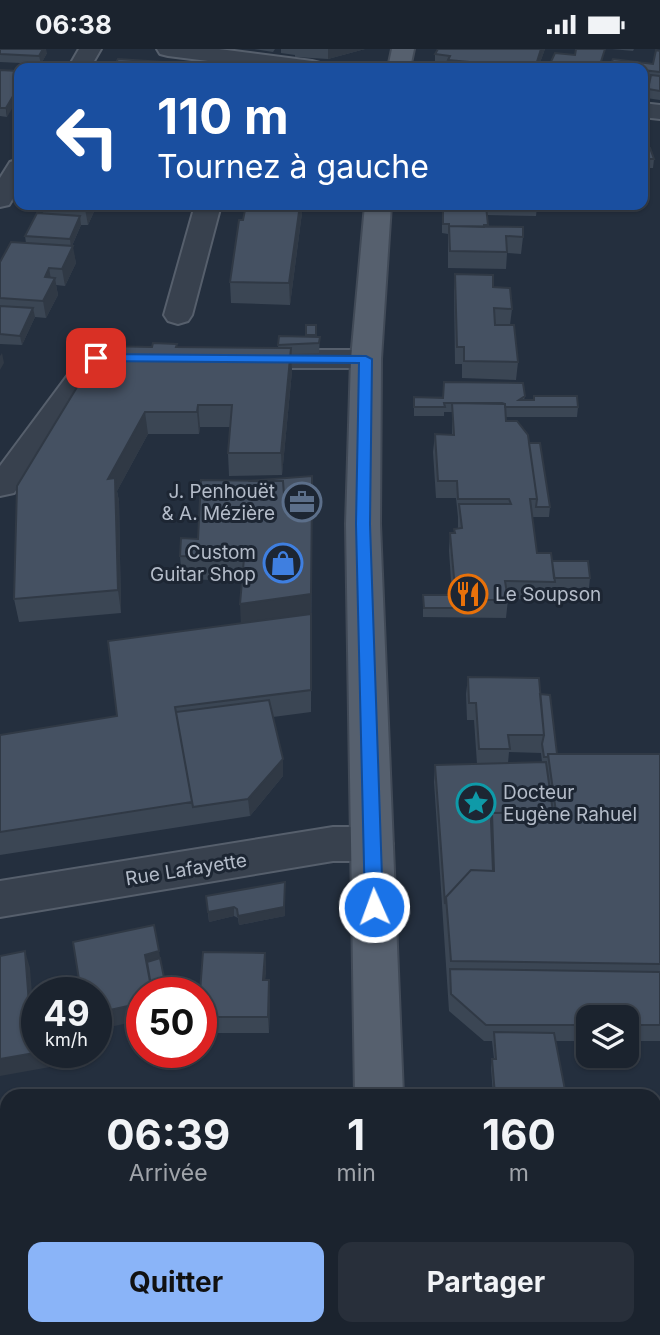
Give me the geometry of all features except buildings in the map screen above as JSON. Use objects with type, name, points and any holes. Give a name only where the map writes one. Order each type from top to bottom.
[{"type":"main road","points":[[378,210],[366,359],[363,524],[379,1089]]},
{"type":"street","points":[[168,49],[274,63]]},
{"type":"street","points":[[0,199],[14,175]]},
{"type":"street","points":[[178,316],[207,210]]},
{"type":"street","points":[[2,486],[96,358],[164,358]]},
{"type":"street","points":[[204,358],[366,359]]},
{"type":"street","name":"Rue Lafayette","points":[[0,899],[334,844],[372,844]]},
{"type":"place","name":"J. Penhouët & A. Mézière","points":[[302,502]]},
{"type":"place","name":"Custom Guitar Shop","points":[[283,563]]},
{"type":"place","name":"Le Soupson","points":[[468,594]]},
{"type":"place","name":"Docteur Eugène Rahuel","points":[[476,803]]},
{"type":"route","points":[[96,358],[366,359],[363,524],[374,907]]}]
